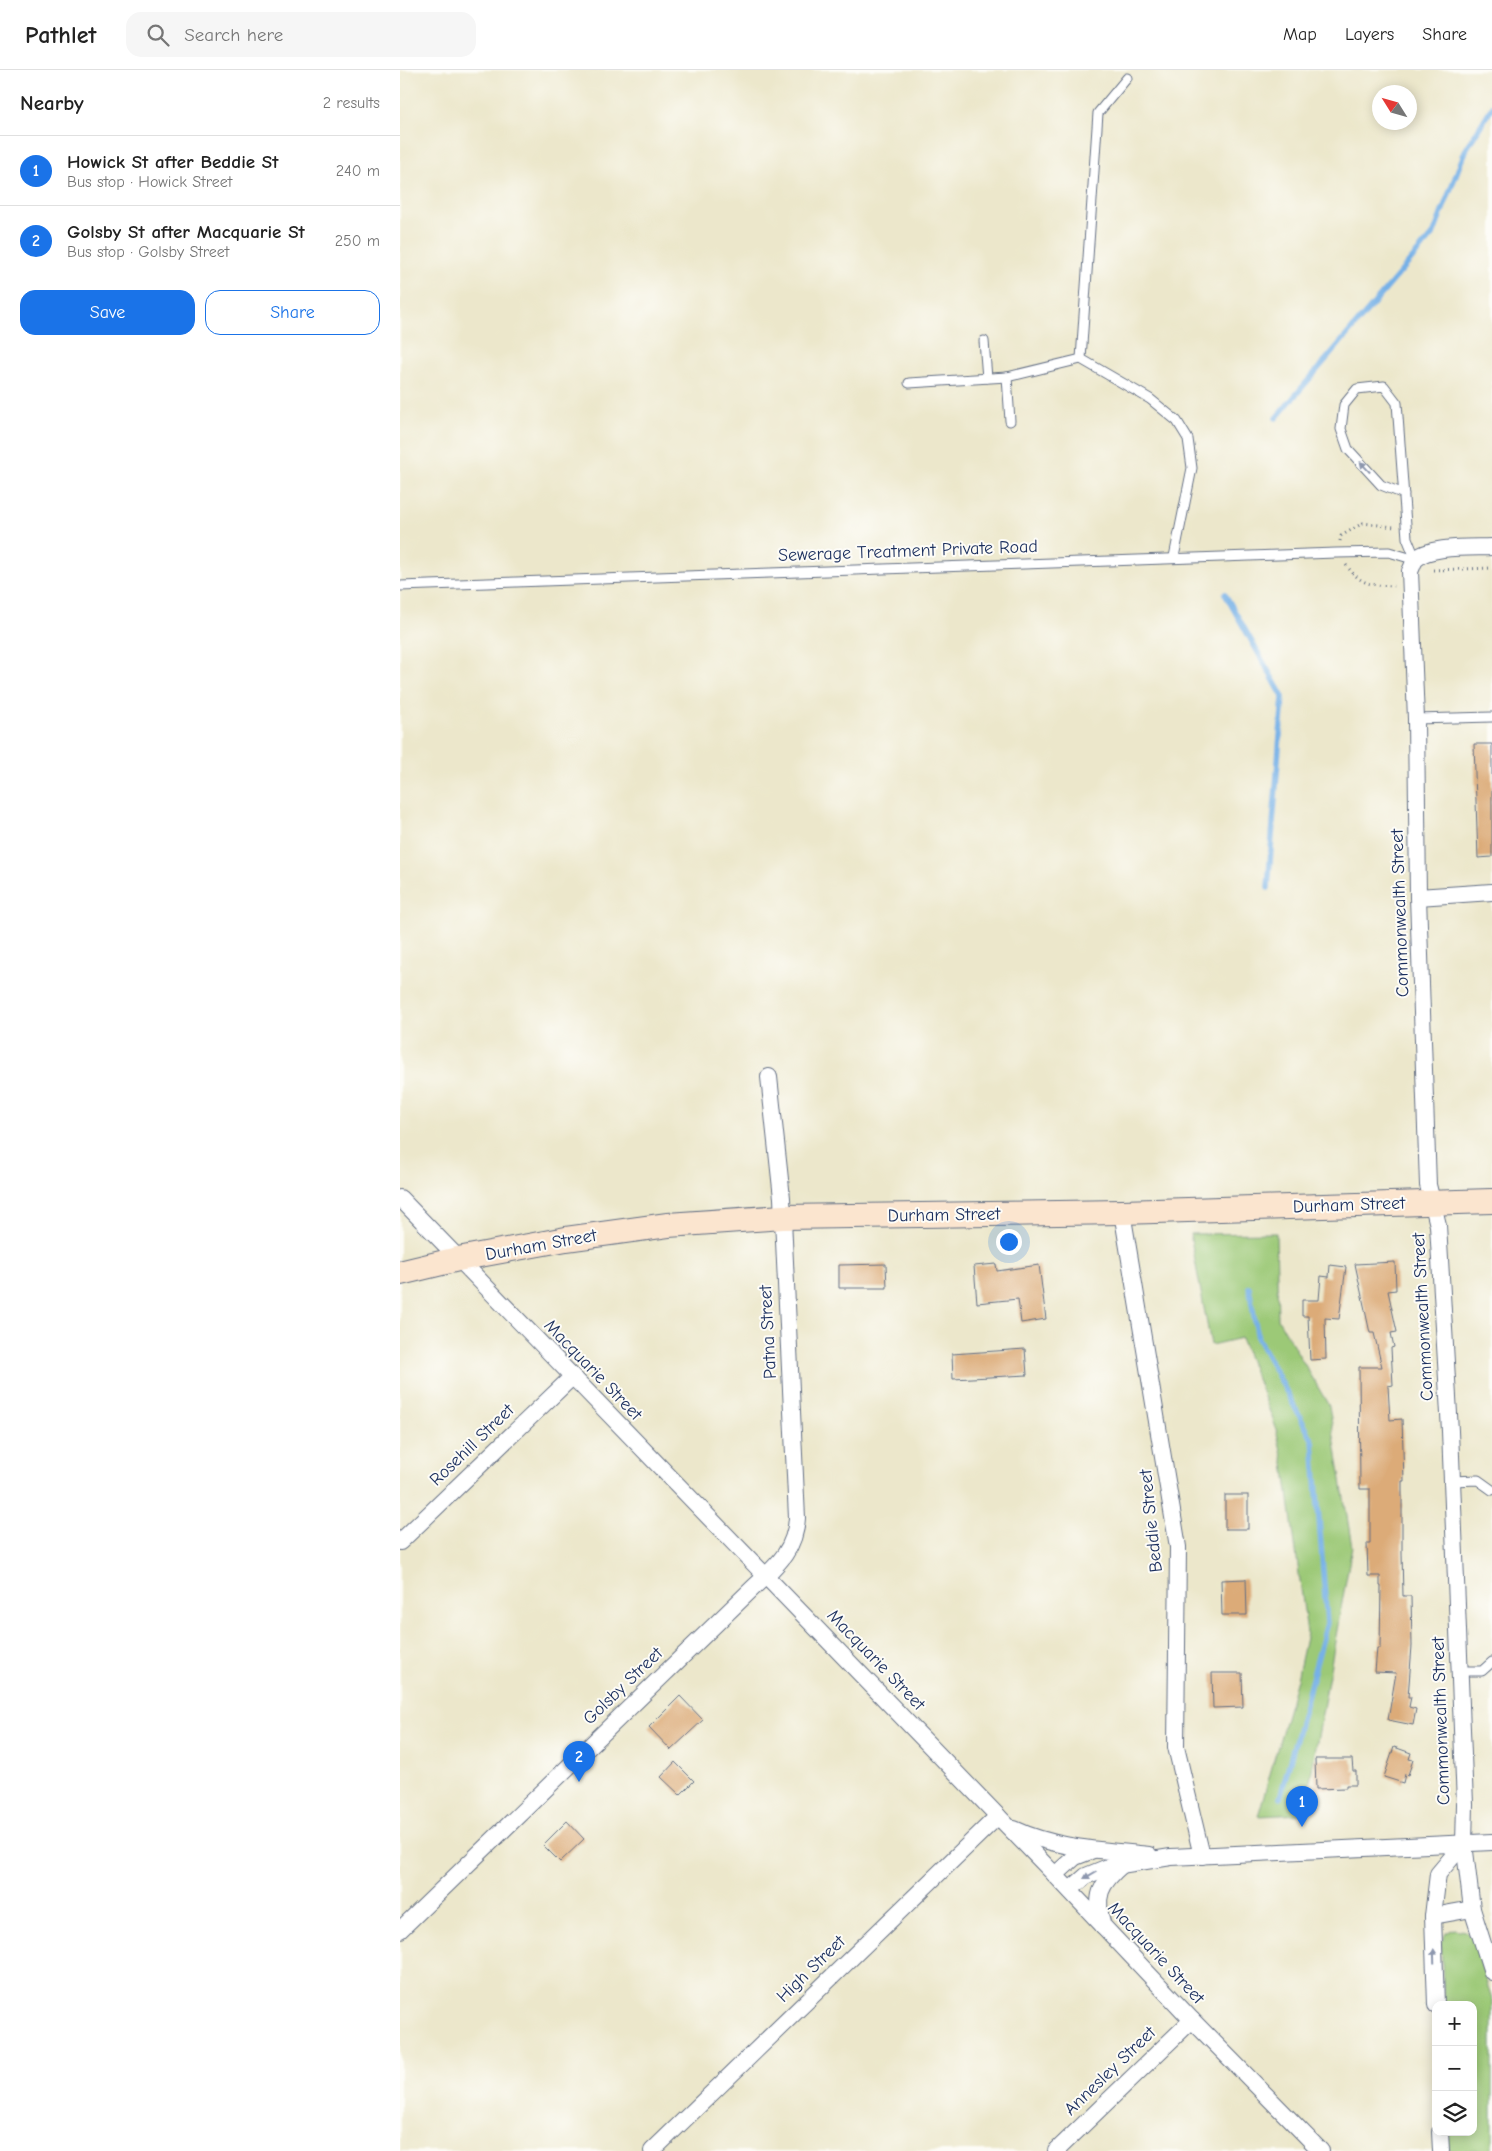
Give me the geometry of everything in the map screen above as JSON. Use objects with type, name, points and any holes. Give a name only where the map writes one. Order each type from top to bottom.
[{"type":"main road","name":"Durham Street","points":[[400,1273],[458,1259],[566,1239],[668,1225],[783,1218],[1122,1212],[1492,1201]]},
{"type":"street","points":[[1412,573],[1426,553],[1448,548],[1492,547]]},
{"type":"street","name":"Commonwealth Street","points":[[1412,573],[1418,897],[1428,1185],[1438,1225],[1452,1480],[1465,1804],[1464,1843],[1472,1910],[1492,1972]]},
{"type":"street","points":[[1418,897],[1492,892]]},
{"type":"street","name":"Patna Street","points":[[766,1575],[790,1547],[795,1534],[797,1518],[783,1218],[769,1077]]},
{"type":"street","name":"Macquarie Street","points":[[400,1198],[1070,1890],[1192,2020],[1321,2151]]},
{"type":"street","name":"Beddie Street","points":[[1122,1212],[1178,1547],[1176,1747],[1202,1856]]},
{"type":"street","name":"Rosehill Street","points":[[400,1542],[572,1377]]},
{"type":"street","name":"Golsby Street","points":[[400,1930],[766,1575]]},
{"type":"street","points":[[1002,1820],[1044,1840],[1095,1849],[1171,1858]]},
{"type":"street","name":"High Street","points":[[652,2151],[1002,1820]]},
{"type":"street","points":[[1070,1890],[1086,1876],[1096,1871],[1171,1858],[1492,1842]]},
{"type":"street","points":[[1436,2001],[1433,1916],[1438,1874],[1464,1843]]},
{"type":"street","points":[[1055,1875],[1075,1857],[1095,1849]]},
{"type":"street","points":[[1103,1926],[1099,1913],[1099,1894],[1107,1879],[1122,1865]]},
{"type":"street","points":[[1433,1916],[1472,1910]]},
{"type":"street","name":"Annesley Street","points":[[1056,2151],[1192,2020]]},
{"type":"street","points":[[1440,2136],[1441,2151]]},
{"type":"lane","points":[[1081,360],[1098,113],[1127,78]]},
{"type":"lane","points":[[984,341],[987,378]]},
{"type":"lane","points":[[909,383],[1007,377],[1081,360],[1150,399],[1177,421],[1188,439],[1192,468],[1174,557]]},
{"type":"lane","points":[[1007,377],[1010,421]]},
{"type":"lane","points":[[1404,494],[1381,485],[1348,449],[1341,429],[1344,405],[1357,389],[1384,386],[1396,403],[1412,573]]},
{"type":"lane","name":"Sewerage Treatment Private Road","points":[[400,586],[1174,557],[1389,552],[1412,573]]},
{"type":"lane","points":[[1416,719],[1492,717]]},
{"type":"lane","points":[[1452,1480],[1478,1480],[1492,1490]]},
{"type":"lane","points":[[1459,1671],[1482,1671],[1492,1662]]},
{"type":"path","points":[[1408,538],[1398,528],[1363,523],[1341,536],[1336,553],[1354,577],[1370,585],[1412,573],[1492,568]]},
{"type":"green space","points":[[1276,1233],[1278,1319],[1329,1406],[1352,1547],[1304,1814],[1258,1816],[1297,1679],[1307,1633],[1284,1463],[1275,1425],[1241,1338],[1211,1345],[1190,1234]]},
{"type":"green space","points":[[1454,1929],[1465,1931],[1473,1939],[1492,2000],[1492,2151],[1449,2151],[1449,2136],[1477,2136],[1477,2001],[1444,2001],[1441,1943],[1446,1933]]},
{"type":"building","points":[[1474,744],[1492,744],[1492,857],[1478,858]]},
{"type":"building","points":[[1395,1262],[1396,1290],[1388,1291],[1397,1332],[1391,1333],[1394,1347],[1391,1348],[1393,1385],[1388,1386],[1390,1420],[1402,1419],[1404,1481],[1402,1481],[1403,1596],[1411,1596],[1412,1646],[1408,1697],[1411,1697],[1409,1707],[1416,1709],[1413,1725],[1388,1720],[1396,1673],[1375,1672],[1377,1648],[1380,1648],[1381,1586],[1380,1576],[1368,1576],[1367,1543],[1370,1543],[1370,1489],[1360,1489],[1359,1367],[1382,1367],[1374,1333],[1370,1333],[1355,1264]]},
{"type":"building","points":[[886,1264],[887,1288],[839,1288],[839,1265]]},
{"type":"building","points":[[996,1264],[997,1271],[1039,1265],[1046,1319],[1021,1323],[1018,1299],[977,1303],[974,1266]]},
{"type":"building","points":[[1330,1265],[1346,1267],[1339,1319],[1325,1318],[1326,1359],[1310,1360],[1308,1316],[1302,1316],[1302,1300],[1319,1300],[1321,1276],[1329,1277]]},
{"type":"building","points":[[1025,1349],[1027,1375],[953,1379],[952,1354]]},
{"type":"building","points":[[1225,1495],[1248,1495],[1248,1529],[1225,1529]]},
{"type":"building","points":[[1246,1579],[1247,1615],[1222,1615],[1221,1580]]},
{"type":"building","points":[[1212,1673],[1242,1673],[1243,1707],[1213,1708]]},
{"type":"building","points":[[680,1696],[703,1720],[671,1750],[649,1727]]},
{"type":"building","points":[[1394,1747],[1411,1753],[1409,1759],[1413,1760],[1408,1775],[1405,1774],[1403,1783],[1384,1777]]},
{"type":"building","points":[[1315,1759],[1352,1759],[1353,1771],[1356,1771],[1356,1785],[1346,1785],[1346,1788],[1316,1789]]},
{"type":"building","points":[[675,1762],[694,1781],[680,1795],[661,1777]]},
{"type":"building","points":[[567,1821],[584,1839],[560,1862],[543,1845]]},
{"type":"waterway","points":[[1276,418],[1434,233],[1465,151],[1492,107]]},
{"type":"waterway","points":[[1225,594],[1283,697],[1268,888]]},
{"type":"waterway","points":[[1249,1287],[1258,1339],[1313,1441],[1327,1623],[1280,1798]]},
{"type":"place","name":"Golsby St after Macquarie St","points":[[579,1782]]},
{"type":"place","name":"Howick St after Beddie St","points":[[1302,1827]]}]
